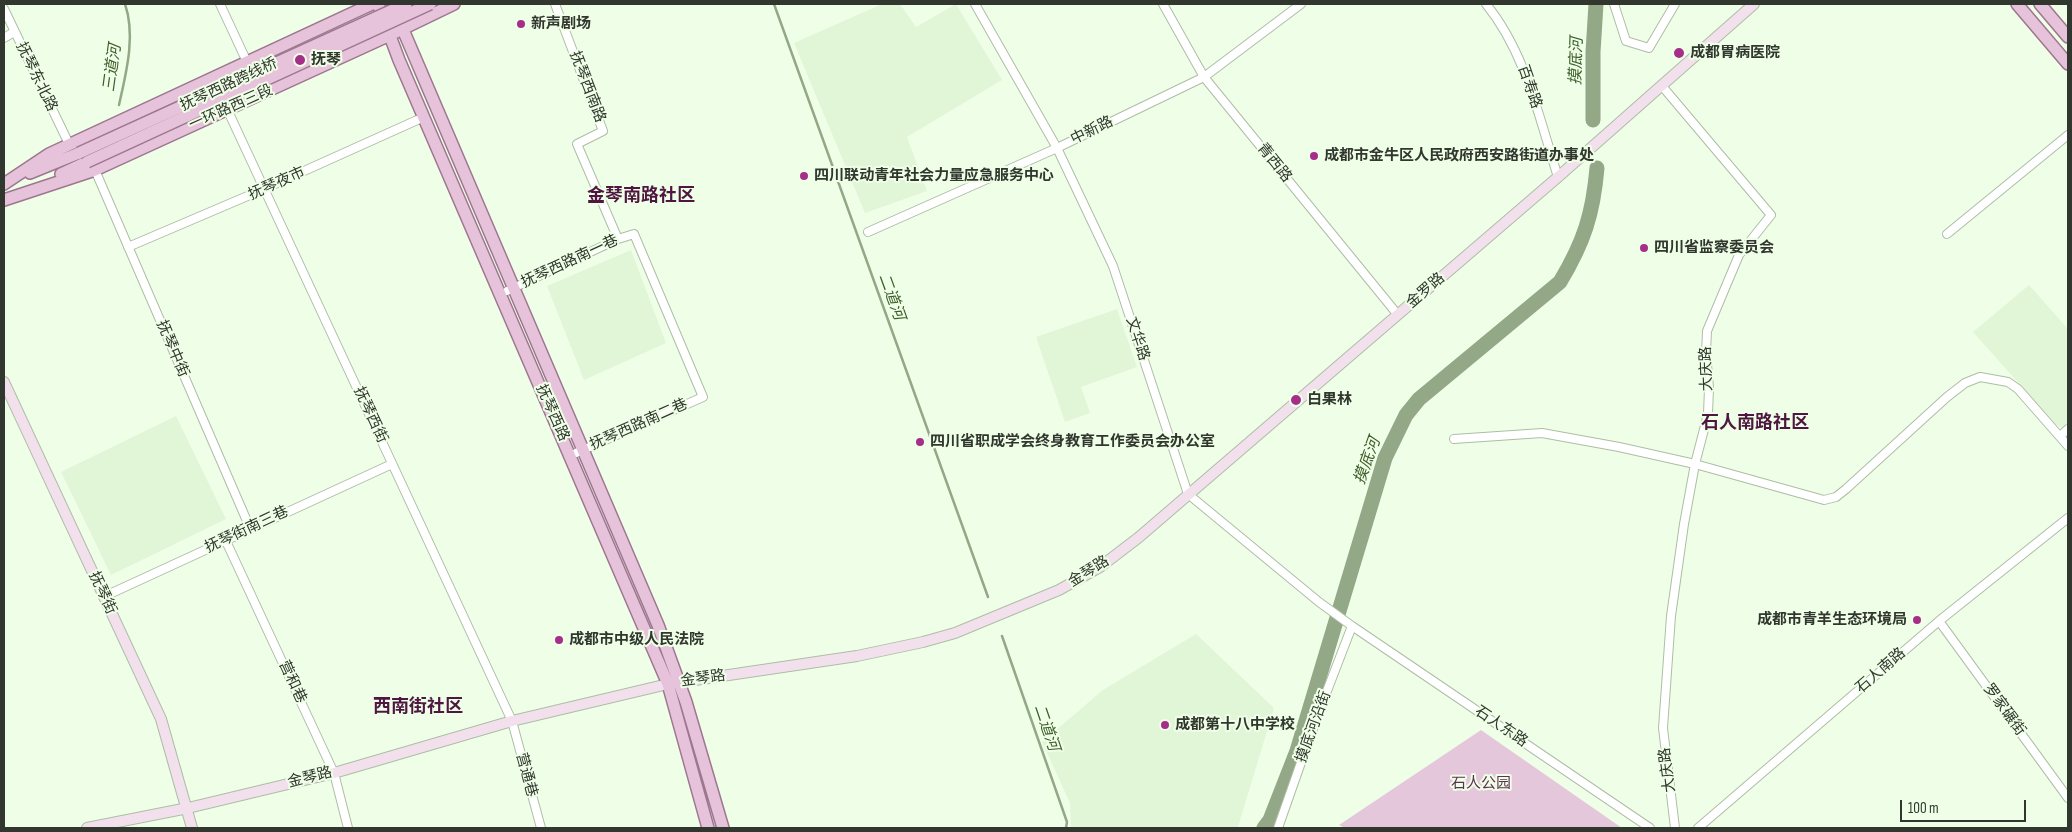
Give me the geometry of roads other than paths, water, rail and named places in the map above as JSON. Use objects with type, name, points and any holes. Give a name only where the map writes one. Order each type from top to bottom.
[{"type":"main road","points":[[7,182],[49,154],[372,4]]},
{"type":"main road","name":"抚琴西路","points":[[378,4],[424,117],[674,683],[723,828]]},
{"type":"main road","name":"抚琴西路","points":[[392,4],[579,452],[658,624],[708,828]]},
{"type":"main road","name":"抚琴西路跨线桥","points":[[7,182],[79,153],[406,4]]},
{"type":"main road","name":"抚琴西路跨线桥","points":[[91,166],[430,4]]},
{"type":"main road","name":"一环路西三段","points":[[91,166],[227,109],[390,36],[454,4]]},
{"type":"main road","points":[[2017,4],[2068,64]]},
{"type":"main road","points":[[2040,4],[2068,37]]},
{"type":"main road","points":[[9,198],[91,166]]},
{"type":"street","points":[[220,4],[247,62]]},
{"type":"street","name":"抚琴西南路","points":[[555,4],[603,131],[577,144],[618,239]]},
{"type":"street","name":"文华路","points":[[974,4],[1057,148],[1113,266],[1188,494]]},
{"type":"street","name":"青西路","points":[[1163,4],[1204,77],[1398,315]]},
{"type":"street","name":"中新路","points":[[868,232],[1057,148],[1204,77],[1301,4]]},
{"type":"street","name":"百寿路","points":[[1486,4],[1511,40],[1526,76],[1558,177]]},
{"type":"street","points":[[1614,4],[1626,41],[1649,48],[1675,4]]},
{"type":"street","points":[[1662,86],[1754,4]]},
{"type":"street","name":"抚琴东北路","points":[[4,9],[70,144]]},
{"type":"street","points":[[4,38],[14,32]]},
{"type":"street","name":"金罗路","points":[[1188,494],[1662,86]]},
{"type":"street","name":"大庆路","points":[[1662,86],[1771,215],[1739,256],[1707,331],[1708,414],[1695,464],[1684,524],[1671,616],[1663,728],[1675,828]]},
{"type":"street","name":"抚琴西街","points":[[227,109],[512,721]]},
{"type":"street","name":"抚琴夜市","points":[[128,246],[264,190],[424,117]]},
{"type":"street","points":[[1947,234],[2068,135]]},
{"type":"street","name":"抚琴中街","points":[[91,166],[128,246],[250,528]]},
{"type":"street","name":"抚琴西路南一巷","points":[[510,290],[618,239],[634,234],[703,397]]},
{"type":"street","points":[[1454,439],[1542,433],[1619,447],[1695,464],[1824,500],[1836,497],[1947,397],[1965,383],[1980,377],[2008,382],[2018,389],[2068,446]]},
{"type":"street","name":"抚琴街","points":[[4,382],[161,719],[188,808],[192,828]]},
{"type":"street","name":"抚琴西路南二巷","points":[[579,452],[703,397]]},
{"type":"street","points":[[2060,436],[2068,428]]},
{"type":"street","name":"抚琴街南三巷","points":[[103,597],[392,464]]},
{"type":"street","points":[[1188,494],[1319,602],[1352,626]]},
{"type":"street","name":"金琴路","points":[[86,828],[188,808],[334,773],[512,721],[674,683],[857,656],[955,633],[1058,590],[1100,567],[1138,538],[1188,494]]},
{"type":"street","name":"石人南路","points":[[1698,828],[1939,621],[2068,518]]},
{"type":"street","name":"营和巷","points":[[226,539],[334,773],[348,828]]},
{"type":"street","name":"罗家碾街","points":[[1939,621],[2068,798]]},
{"type":"street","name":"摸底河沿街","points":[[1278,828],[1317,716],[1352,626]]},
{"type":"street","name":"石人东路","points":[[1352,626],[1650,828]]},
{"type":"street","name":"营通巷","points":[[512,721],[541,828]]},
{"type":"waterway","name":"三道河","points":[[119,105],[130,42],[130,29],[125,4]]},
{"type":"waterway","name":"二道河","points":[[774,4],[988,597]]},
{"type":"waterway","name":"摸底河","points":[[1593,120],[1593,52],[1596,4]]},
{"type":"waterway","name":"摸底河","points":[[1264,828],[1270,820],[1297,751],[1385,458],[1406,415],[1419,399],[1560,282],[1575,254],[1586,227],[1593,200],[1597,168]]},
{"type":"waterway","name":"二道河","points":[[1002,636],[1067,822],[1066,828]]},
{"type":"place","name":"新声剧场","points":[[521,24]]},
{"type":"place","name":"成都胃病医院","points":[[1679,53]]},
{"type":"place","name":"抚琴","points":[[300,60]]},
{"type":"place","name":"成都市金牛区人民政府西安路街道办事处","points":[[1314,156]]},
{"type":"place","name":"四川联动青年社会力量应急服务中心","points":[[804,176]]},
{"type":"place","name":"四川省监察委员会","points":[[1644,248]]},
{"type":"place","name":"白果林","points":[[1296,400]]},
{"type":"place","name":"四川省职成学会终身教育工作委员会办公室","points":[[920,442]]},
{"type":"place","name":"成都市青羊生态环境局","points":[[1917,620]]},
{"type":"place","name":"成都市中级人民法院","points":[[559,640]]},
{"type":"place","name":"成都第十八中学校","points":[[1165,725]]},
{"type":"district","name":"金琴南路社区","points":[[641,196]]},
{"type":"district","name":"石人南路社区","points":[[1755,423]]},
{"type":"district","name":"西南街社区","points":[[418,707]]},
{"type":"park label","name":"石人公园","points":[[1481,784]]}]
